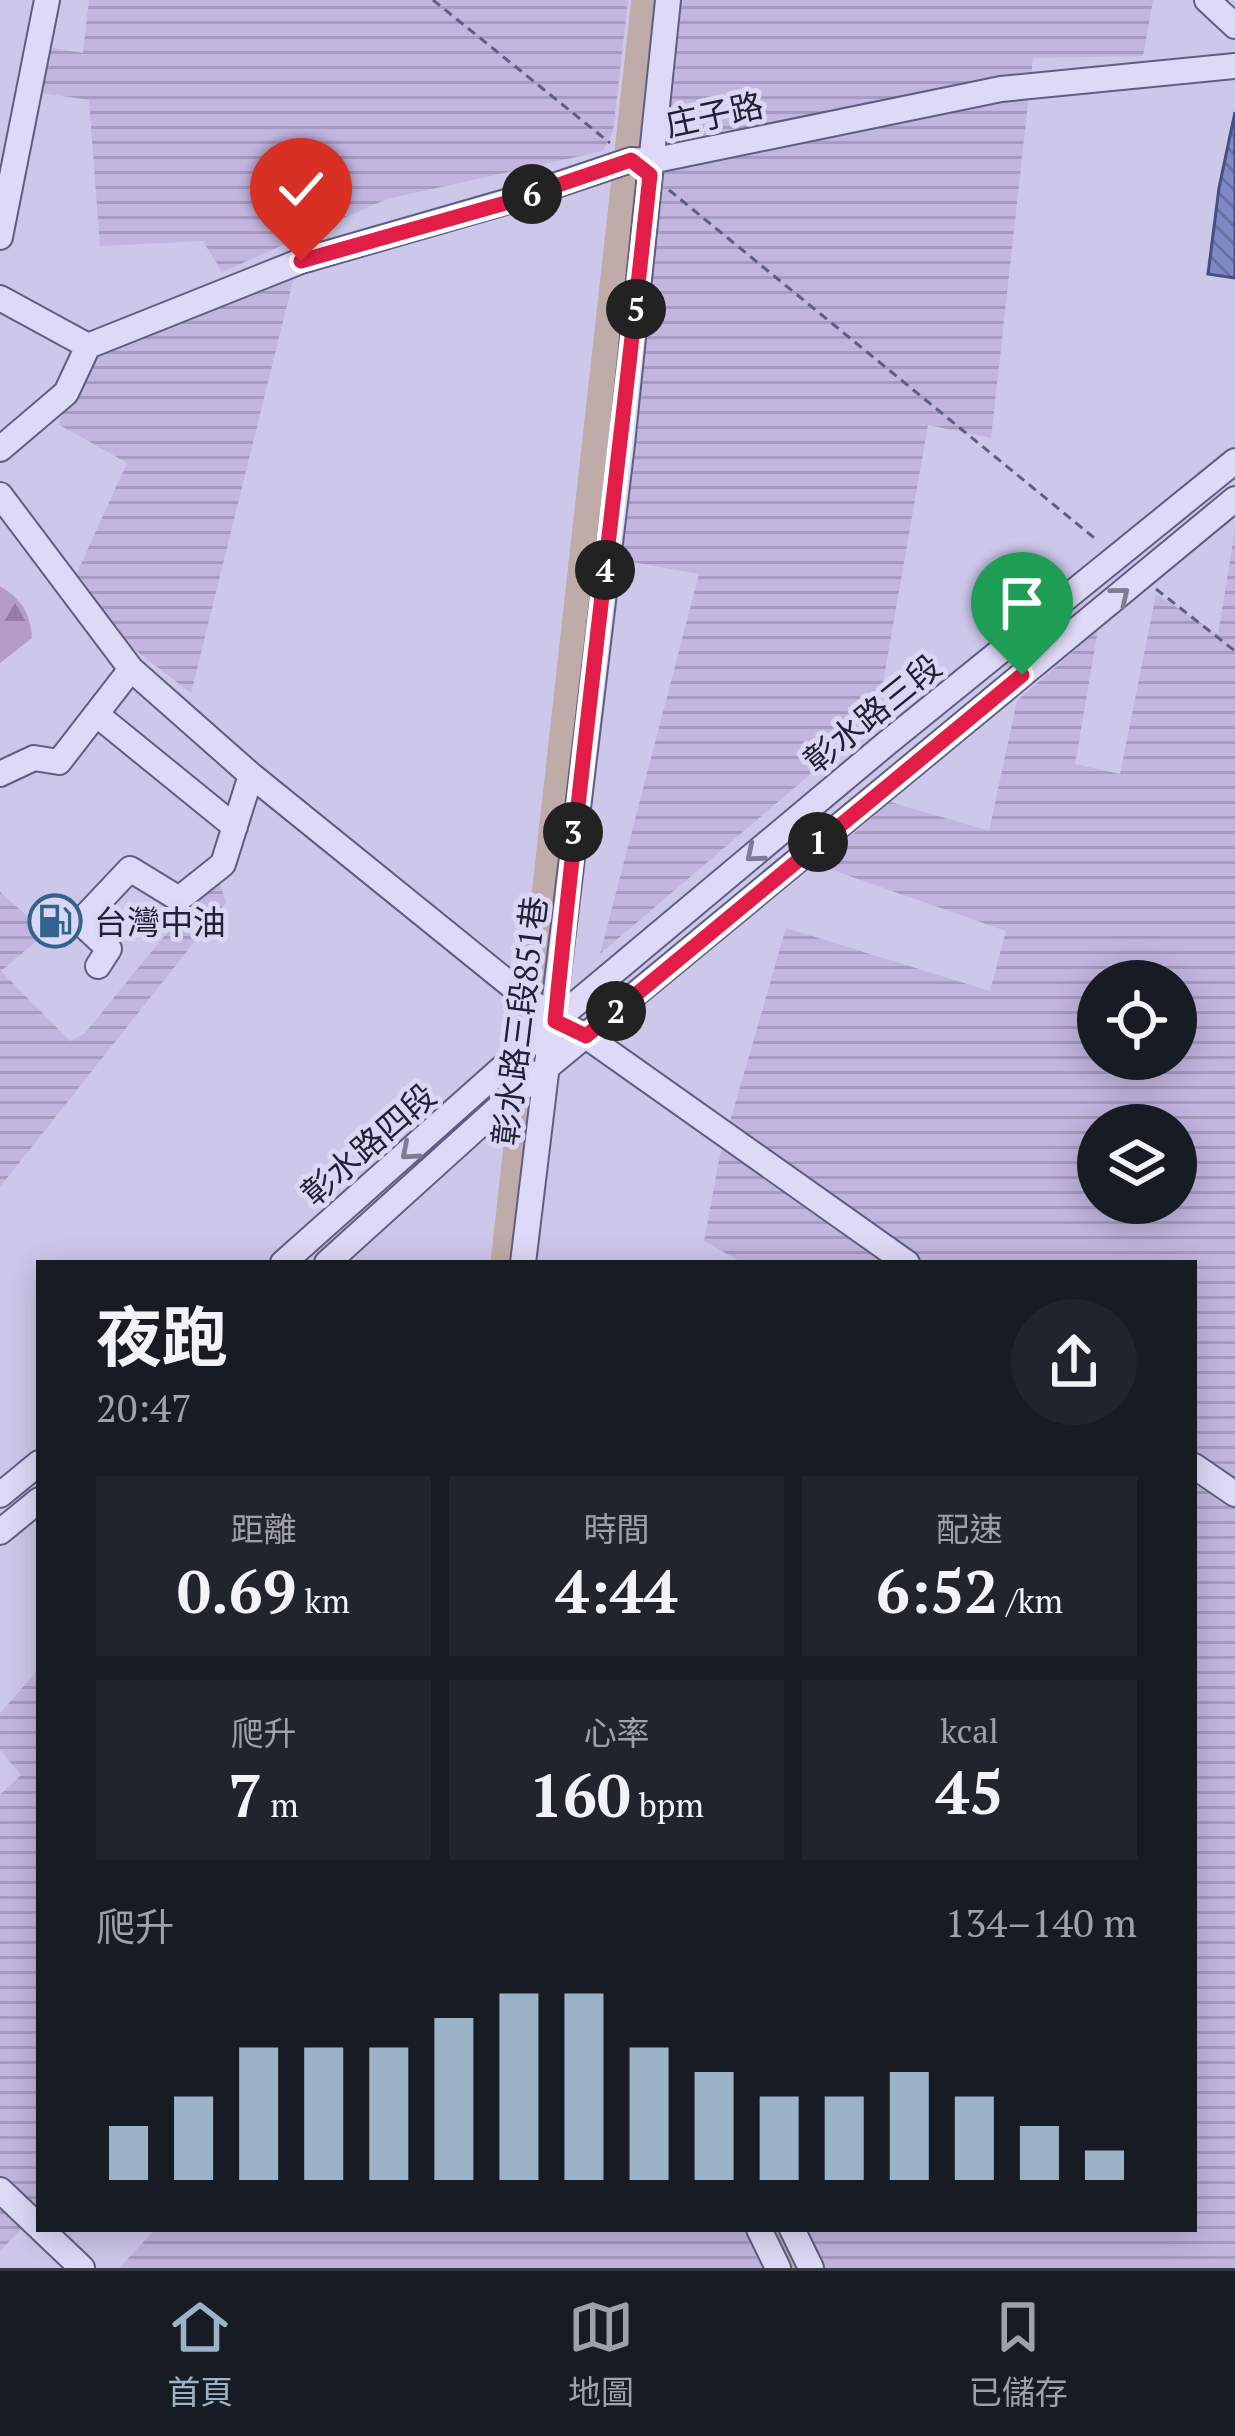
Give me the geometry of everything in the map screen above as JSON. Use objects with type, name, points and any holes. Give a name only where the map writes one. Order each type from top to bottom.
[{"type":"street","points":[[0,237],[47,0]]},
{"type":"street","name":"彰水路三段851巷","points":[[523,1260],[622,444],[644,165],[668,0]]},
{"type":"street","points":[[1207,0],[1234,22]]},
{"type":"street","name":"庄子路","points":[[88,346],[301,261],[644,165],[1001,89],[1235,66]]},
{"type":"street","points":[[0,298],[88,346],[66,393],[0,449]]},
{"type":"street","points":[[1226,468],[1235,497]]},
{"type":"street","name":"彰水路三段","points":[[497,1075],[554,1020],[887,742],[1226,468]]},
{"type":"street","points":[[0,495],[131,669],[251,775],[554,1020],[586,1036],[903,1260]]},
{"type":"street","name":"彰水路三段","points":[[546,1071],[1235,497]]},
{"type":"street","points":[[0,775],[34,758],[59,762],[131,669]]},
{"type":"street","points":[[96,714],[235,826]]},
{"type":"street","points":[[98,966],[110,949],[80,922],[130,869],[179,899],[223,864],[251,775]]},
{"type":"street","name":"彰水路四段","points":[[330,1260],[505,1102],[546,1071]]},
{"type":"street","name":"彰水路四段","points":[[286,1260],[497,1075]]},
{"type":"street","points":[[0,1495],[36,1465]]},
{"type":"street","points":[[1197,1468],[1235,1495]]},
{"type":"street","points":[[0,1532],[36,1502]]},
{"type":"street","points":[[0,2190],[36,2224]]},
{"type":"street","points":[[44,2232],[82,2268]]},
{"type":"street","points":[[760,2232],[778,2268]]},
{"type":"street","points":[[793,2232],[811,2268]]},
{"type":"path","points":[[433,0],[644,165],[1118,557]]},
{"type":"path","points":[[1142,578],[1235,651]]},
{"type":"shaded area","points":[[89,0],[628,0],[613,131],[603,151],[387,199],[222,272],[203,241],[100,246],[89,100],[36,92],[47,47],[83,53]]},
{"type":"shaded area","points":[[676,0],[1153,0],[1143,56],[1033,58],[991,438],[928,425],[877,717],[600,954],[699,574],[615,559]]},
{"type":"shaded area","points":[[295,273],[191,693],[134,649],[76,575],[127,463],[58,424],[94,355]]},
{"type":"shaded area","points":[[1235,530],[1235,2268],[824,2268],[806,2232],[1197,2232],[1197,1260],[738,1260],[704,1241],[719,1160],[786,928],[990,991],[1006,931],[818,865],[890,802],[989,831],[1017,701],[1098,630],[1075,764],[1120,774],[1156,594],[1218,634]]},
{"type":"shaded area","points":[[216,873],[226,902],[0,1187],[0,892],[46,933],[1,971],[70,1041],[84,1034]]},
{"type":"shaded area","points":[[36,1672],[36,2214],[0,2251],[0,1795],[21,1775],[0,1750],[0,1713]]},
{"type":"shaded area","points":[[153,2232],[747,2232],[765,2268],[119,2268]]},
{"type":"green space","points":[[0,586],[24,608],[32,638],[0,663]]},
{"type":"building","points":[[1235,112],[1235,278],[1208,274]]},
{"type":"waterway","points":[[507,1260],[648,0]]},
{"type":"waterway","points":[[780,2232],[798,2268]]},
{"type":"place","name":"台灣中油","points":[[55,921]]},
{"type":"route","points":[[301,261],[509,202],[631,160],[650,175],[555,1021],[586,1036],[1022,675]]}]
